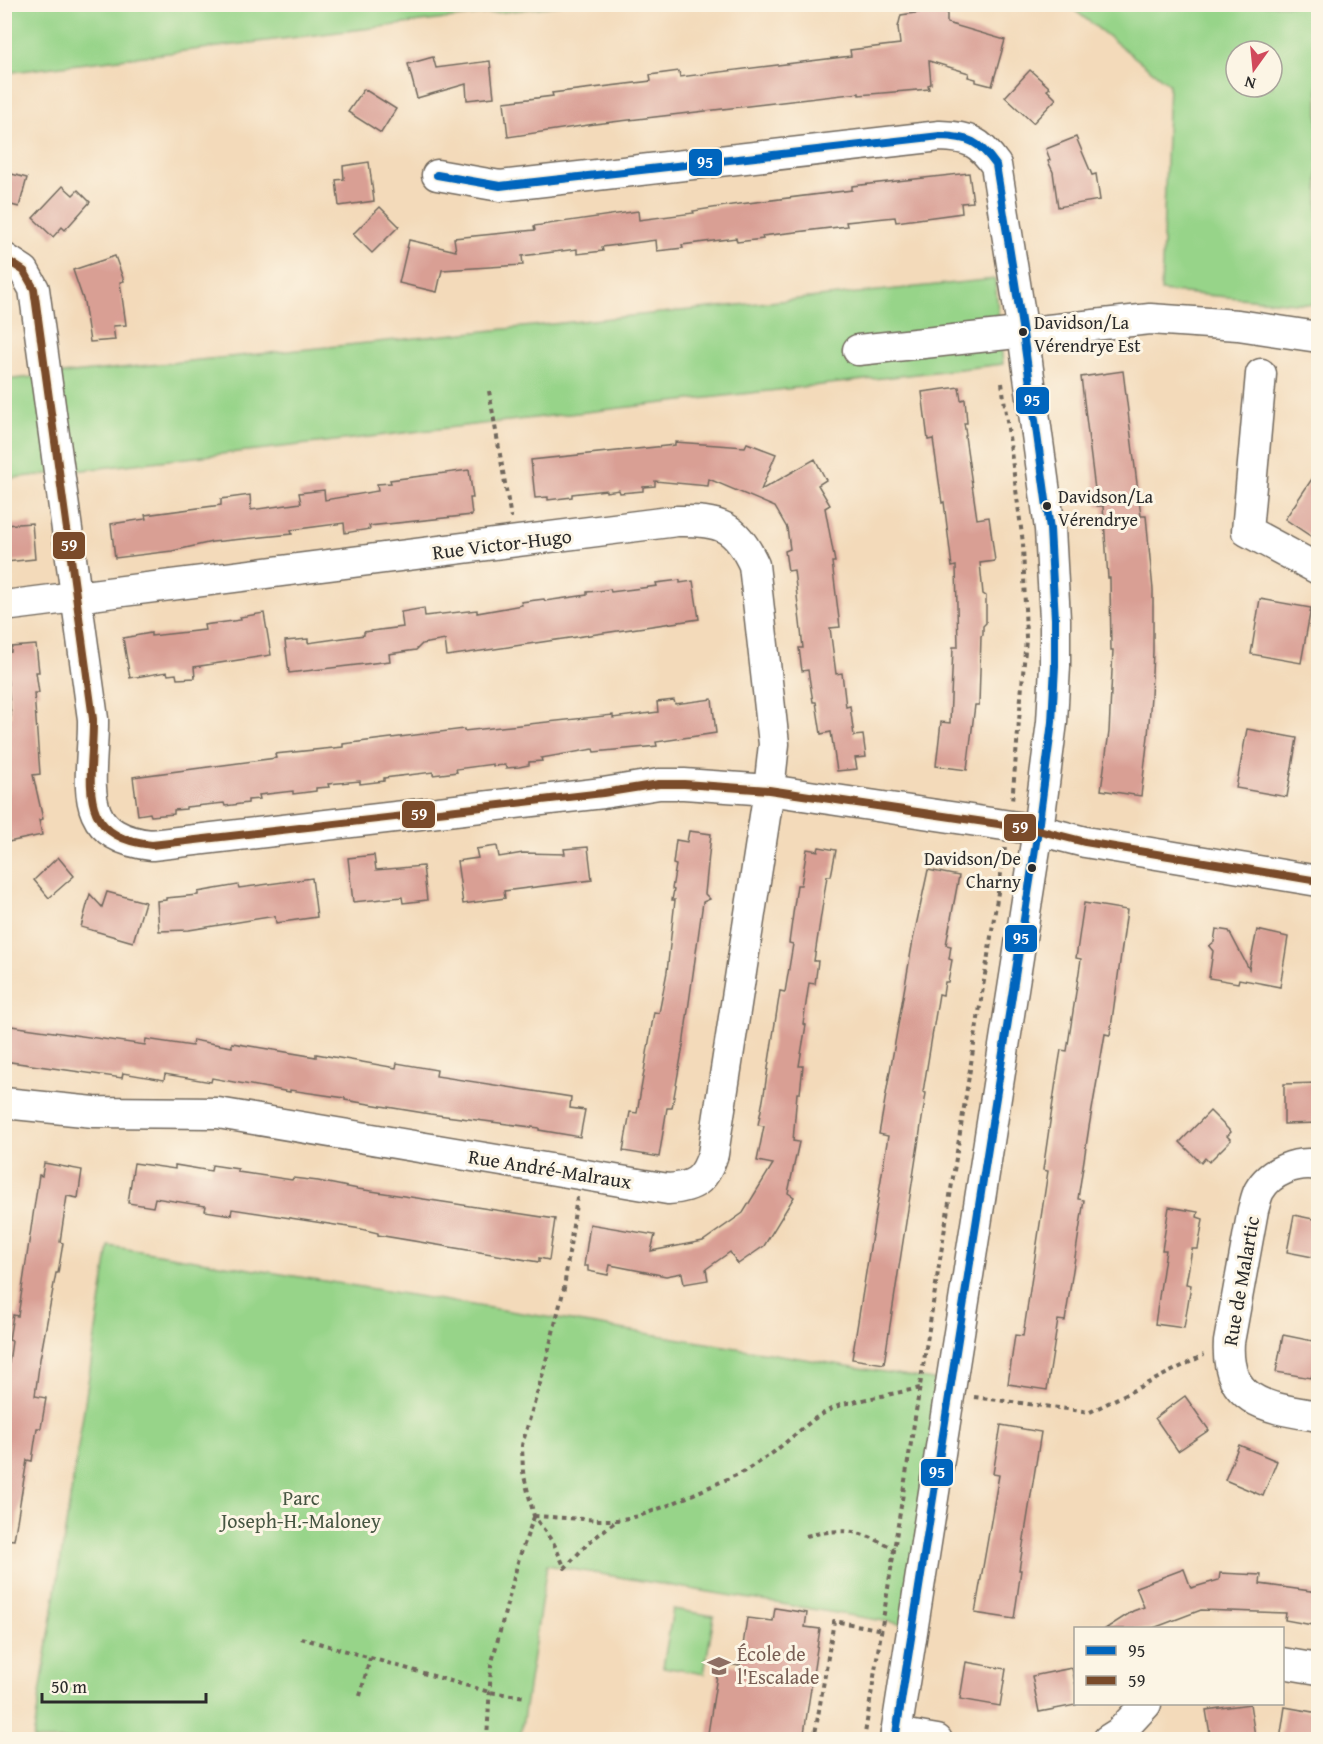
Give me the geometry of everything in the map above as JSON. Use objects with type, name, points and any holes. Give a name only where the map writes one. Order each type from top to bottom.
[{"type":"street","points":[[437,175],[500,186],[940,136],[958,136],[975,141],[996,165],[1023,333],[1050,529],[1056,619],[1052,722],[1038,830],[896,1736],[937,1740]]},
{"type":"street","points":[[4,258],[24,271],[34,289],[93,719],[90,790],[94,809],[103,825],[115,836],[132,843],[152,845],[603,793],[659,784],[713,785],[769,790],[1038,830],[1085,842],[1318,881]]},
{"type":"street","points":[[858,350],[1150,319],[1238,325],[1318,337]]},
{"type":"street","points":[[1261,374],[1248,531],[1318,569]]},
{"type":"street","name":"Rue Victor-Hugo","points":[[4,606],[677,521],[700,521],[719,525],[734,532],[746,547],[754,565],[774,744],[769,790]]},
{"type":"street","name":"Rue André-Malraux","points":[[5,1108],[94,1112],[218,1113],[668,1188],[682,1187],[697,1182],[708,1170],[713,1154],[769,790]]},
{"type":"street","name":"Rue de Malartic","points":[[1318,1165],[1289,1167],[1272,1177],[1259,1191],[1253,1210],[1228,1358],[1232,1375],[1242,1391],[1257,1402],[1277,1409],[1318,1416]]},
{"type":"street","points":[[1284,1663],[1318,1669]]},
{"type":"street","points":[[1108,1740],[1119,1733],[1145,1705]]},
{"type":"path","points":[[864,1740],[1008,826],[1026,639],[1023,543],[1001,378]]},
{"type":"path","points":[[489,391],[516,542]]},
{"type":"path","points":[[580,1174],[564,1288],[522,1445],[523,1472],[534,1516],[554,1544],[565,1568],[588,1543],[617,1520]]},
{"type":"path","points":[[534,1516],[617,1520],[639,1516],[743,1472],[774,1452],[814,1419],[843,1404],[920,1388],[1090,1412],[1229,1342]]},
{"type":"path","points":[[487,1740],[491,1665],[519,1558],[534,1516]]},
{"type":"path","points":[[806,1536],[832,1530],[852,1532],[873,1538],[894,1550]]},
{"type":"path","points":[[814,1740],[834,1621],[913,1636]]},
{"type":"path","points":[[301,1638],[489,1692],[526,1697]]},
{"type":"path","points":[[360,1696],[370,1658]]},
{"type":"green space","points":[[5,4],[560,4],[560,5],[5,73]]},
{"type":"green space","points":[[1068,5],[1318,5],[1318,305],[1161,291],[1169,84]]},
{"type":"green space","points":[[995,279],[1003,364],[5,479],[4,380]]},
{"type":"green space","name":"Parc Joseph-H.-Maloney","points":[[109,1246],[952,1383],[914,1626],[547,1565],[520,1739],[33,1740]]},
{"type":"green space","points":[[673,1609],[714,1616],[704,1674],[663,1667]]},
{"type":"building","points":[[947,10],[947,23],[1005,40],[992,86],[976,82],[976,79],[968,77],[969,73],[929,61],[931,84],[928,85],[929,89],[859,95],[859,93],[595,124],[508,137],[504,102],[553,96],[552,93],[651,81],[650,75],[679,71],[680,77],[851,56],[850,50],[900,44],[898,27],[901,15]]},
{"type":"building","points":[[433,57],[436,68],[490,61],[494,97],[467,100],[466,84],[417,98],[408,64]]},
{"type":"building","points":[[1030,70],[1050,88],[1047,90],[1056,99],[1033,123],[1005,97]]},
{"type":"building","points":[[364,89],[396,109],[381,133],[348,112]]},
{"type":"building","points":[[1076,137],[1092,175],[1096,174],[1100,200],[1058,207],[1053,172],[1046,149]]},
{"type":"building","points":[[369,162],[374,201],[339,206],[336,180],[344,179],[343,166]]},
{"type":"building","points":[[4,172],[27,178],[19,207],[4,203]]},
{"type":"building","points":[[969,173],[973,202],[961,203],[962,213],[896,222],[895,217],[846,222],[847,226],[762,236],[763,239],[737,242],[736,238],[682,245],[683,248],[657,251],[656,240],[602,247],[603,251],[577,254],[577,249],[522,256],[523,265],[442,270],[437,292],[399,283],[409,240],[456,251],[454,238],[535,230],[534,226],[638,211],[639,220],[694,213],[693,211],[732,205],[852,190],[852,186]]},
{"type":"building","points":[[63,186],[73,195],[78,190],[90,202],[65,230],[62,227],[53,237],[33,218]]},
{"type":"building","points":[[380,207],[399,226],[372,253],[353,234]]},
{"type":"building","points":[[115,256],[124,281],[120,282],[126,325],[113,326],[115,340],[90,342],[84,302],[73,270]]},
{"type":"building","points":[[1123,371],[1141,516],[1146,516],[1153,590],[1151,696],[1141,796],[1101,790],[1109,732],[1113,650],[1111,650],[1110,578],[1108,578],[1103,506],[1097,506],[1081,377]]},
{"type":"building","points":[[959,387],[961,400],[965,399],[967,423],[964,423],[965,436],[977,519],[989,517],[995,561],[980,563],[983,594],[986,596],[986,623],[981,636],[979,705],[975,705],[967,770],[936,766],[941,722],[950,723],[953,647],[958,647],[956,566],[952,567],[944,502],[942,503],[933,439],[928,440],[922,392]]},
{"type":"building","points":[[675,442],[745,447],[747,443],[776,454],[761,490],[815,459],[826,480],[818,485],[830,505],[825,508],[835,562],[832,562],[840,627],[830,628],[836,674],[842,673],[846,707],[850,706],[854,736],[863,735],[866,757],[855,758],[857,769],[837,771],[831,732],[821,734],[808,670],[802,671],[799,648],[803,648],[794,570],[788,571],[785,551],[790,549],[787,528],[775,507],[709,479],[708,486],[655,481],[655,486],[643,487],[643,491],[620,493],[619,490],[606,492],[606,490],[572,494],[572,497],[548,500],[548,497],[535,498],[531,460],[675,445]]},
{"type":"building","points":[[469,470],[473,498],[470,498],[472,515],[369,526],[370,529],[345,533],[344,523],[291,530],[292,534],[212,542],[172,551],[115,558],[111,524],[146,519],[145,515],[221,505],[221,499],[250,495],[251,510],[301,503],[299,493],[324,490],[325,500],[378,491],[377,484],[391,483],[390,480]]},
{"type":"building","points":[[1318,470],[1318,541],[1285,519]]},
{"type":"building","points":[[32,523],[35,559],[6,562],[4,525]]},
{"type":"building","points":[[680,580],[680,583],[693,581],[699,619],[447,656],[445,640],[422,644],[416,650],[389,654],[390,661],[289,673],[285,641],[308,639],[308,643],[403,627],[401,612],[424,608],[425,616],[477,610],[477,613],[522,605],[521,602],[587,595],[587,592],[610,589],[611,592],[657,586],[656,583]]},
{"type":"building","points":[[1260,599],[1311,608],[1301,663],[1251,654]]},
{"type":"building","points":[[264,613],[271,655],[194,667],[195,678],[177,679],[176,674],[168,675],[167,672],[130,678],[123,638],[151,633],[151,636],[205,630],[204,625],[241,620],[240,617]]},
{"type":"building","points":[[36,645],[39,693],[34,693],[40,774],[33,775],[43,819],[39,820],[42,835],[8,842],[4,826],[4,795],[8,794],[4,717],[11,716],[7,676],[4,677],[4,653],[11,652],[11,647]]},
{"type":"building","points":[[712,699],[716,733],[656,742],[657,746],[594,752],[593,749],[541,758],[542,761],[529,762],[529,765],[519,767],[506,768],[505,765],[493,766],[493,764],[456,769],[457,772],[433,775],[433,772],[384,778],[384,781],[360,784],[360,781],[328,784],[329,787],[316,788],[316,791],[259,795],[260,799],[248,800],[248,803],[186,807],[186,809],[174,810],[174,814],[138,815],[133,777],[276,758],[275,754],[343,747],[343,744],[464,729],[464,731],[613,715],[613,718],[658,712],[657,702],[674,700],[675,704]]},
{"type":"building","points":[[1247,729],[1297,738],[1287,797],[1236,788]]},
{"type":"building","points":[[689,831],[711,834],[705,894],[710,899],[703,902],[683,1046],[672,1108],[667,1108],[659,1157],[623,1151],[630,1112],[637,1113],[654,1012],[659,1013],[667,972],[675,900],[672,900],[674,890],[672,889],[676,865],[673,864],[676,840],[687,842]]},
{"type":"building","points":[[497,846],[499,857],[523,853],[565,854],[564,849],[588,847],[592,880],[504,891],[505,898],[463,904],[457,861],[478,858],[476,849]]},
{"type":"building","points":[[819,847],[836,850],[831,876],[827,876],[814,961],[818,961],[815,984],[809,983],[803,1024],[806,1025],[799,1066],[803,1066],[800,1093],[797,1093],[793,1141],[799,1142],[788,1193],[794,1197],[764,1246],[738,1264],[730,1252],[706,1269],[708,1280],[684,1284],[682,1273],[666,1276],[610,1265],[608,1275],[588,1271],[588,1266],[584,1266],[590,1224],[655,1235],[651,1251],[703,1241],[743,1213],[773,1164],[757,1161],[764,1126],[758,1125],[780,991],[785,992],[793,944],[789,943],[797,885],[801,885],[807,849],[818,851]]},
{"type":"building","points":[[374,855],[376,870],[423,866],[427,900],[403,903],[402,897],[353,902],[348,858]]},
{"type":"building","points":[[58,857],[74,876],[49,898],[34,880]]},
{"type":"building","points":[[928,870],[959,876],[946,945],[951,946],[949,959],[952,960],[948,982],[945,982],[943,995],[939,994],[884,1364],[852,1359],[888,1136],[879,1134],[913,940]]},
{"type":"building","points":[[312,878],[317,917],[276,923],[275,916],[189,930],[159,931],[157,901],[198,895],[198,892],[238,885],[239,888]]},
{"type":"building","points":[[107,892],[145,902],[133,942],[81,927],[90,894],[102,907]]},
{"type":"building","points":[[1084,903],[1127,910],[1110,1035],[1105,1034],[1078,1199],[1084,1200],[1065,1321],[1058,1320],[1047,1390],[1008,1384],[1015,1335],[1023,1336],[1048,1171],[1043,1170],[1057,1074],[1061,1050],[1067,1051],[1081,959],[1076,958]]},
{"type":"building","points":[[1216,929],[1229,931],[1249,969],[1257,930],[1288,937],[1280,987],[1239,979],[1238,983],[1209,978],[1213,951],[1209,946],[1214,942]]},
{"type":"building","points":[[4,1025],[145,1045],[146,1039],[192,1046],[193,1040],[232,1047],[232,1043],[316,1057],[316,1054],[396,1068],[397,1063],[437,1070],[436,1076],[571,1097],[570,1108],[585,1110],[580,1137],[539,1130],[539,1128],[430,1114],[345,1100],[345,1098],[290,1090],[290,1092],[212,1078],[211,1082],[165,1074],[164,1080],[123,1073],[122,1078],[4,1061]]},
{"type":"building","points":[[1318,1083],[1318,1123],[1284,1124],[1284,1084]]},
{"type":"building","points":[[1210,1111],[1231,1132],[1227,1136],[1231,1140],[1209,1162],[1205,1158],[1201,1163],[1180,1142]]},
{"type":"building","points":[[44,1163],[82,1170],[78,1198],[67,1196],[60,1242],[63,1243],[35,1396],[46,1398],[41,1428],[37,1428],[32,1461],[27,1460],[14,1540],[4,1539],[4,1399],[13,1315],[18,1316],[39,1175],[42,1176]]},
{"type":"building","points":[[134,1163],[175,1169],[175,1165],[211,1171],[212,1165],[238,1169],[238,1172],[292,1180],[293,1178],[318,1181],[555,1219],[549,1260],[539,1258],[539,1262],[378,1235],[378,1233],[361,1229],[232,1209],[231,1215],[205,1211],[206,1206],[155,1198],[153,1207],[128,1203]]},
{"type":"building","points":[[1169,1207],[1198,1212],[1197,1217],[1203,1219],[1198,1249],[1192,1249],[1186,1284],[1191,1285],[1184,1328],[1155,1324],[1166,1250],[1162,1250]]},
{"type":"building","points":[[1294,1215],[1318,1220],[1318,1258],[1287,1252]]},
{"type":"building","points":[[1283,1335],[1318,1342],[1318,1361],[1311,1378],[1276,1372]]},
{"type":"building","points":[[1185,1396],[1209,1430],[1178,1451],[1155,1418]]},
{"type":"building","points":[[1001,1425],[1041,1432],[1019,1570],[1021,1570],[1014,1619],[975,1613],[999,1475],[993,1474]]},
{"type":"building","points":[[1239,1445],[1277,1461],[1263,1496],[1225,1480]]},
{"type":"building","points":[[1184,1569],[1191,1588],[1219,1580],[1220,1573],[1261,1575],[1260,1584],[1318,1592],[1318,1626],[1285,1620],[1286,1613],[1201,1610],[1156,1627],[1108,1627],[1133,1611],[1144,1607],[1136,1587]]},
{"type":"building","points":[[775,1608],[807,1613],[805,1627],[820,1629],[803,1740],[707,1740],[719,1663],[740,1666],[747,1618],[773,1621]]},
{"type":"building","points":[[966,1662],[1006,1669],[1000,1706],[960,1699]]},
{"type":"building","points":[[1072,1668],[1074,1705],[1076,1705],[1039,1712],[1032,1676]]},
{"type":"building","points":[[1250,1705],[1255,1736],[1211,1740],[1206,1710]]},
{"type":"building","points":[[1285,1707],[1318,1713],[1318,1740],[1280,1740]]},
{"type":"transit line","name":"95","points":[[437,175],[500,186],[940,136],[966,139],[972,142],[984,150],[996,165],[1023,333],[1050,529],[1055,619],[1052,722],[1038,830],[895,1740]]},
{"type":"transit line","name":"59","points":[[4,258],[24,271],[34,289],[93,719],[92,801],[98,817],[109,830],[126,840],[152,845],[603,793],[659,784],[684,784],[769,790],[1038,830],[1085,842],[1318,881]]},
{"type":"place","name":"Davidson/La Vérendrye Est","points":[[1023,332]]},
{"type":"place","name":"Davidson/La Vérendrye","points":[[1047,506]]},
{"type":"place","name":"Davidson/De Charny","points":[[1032,868]]},
{"type":"place","name":"École de l'Escalade","points":[[719,1666]]}]
